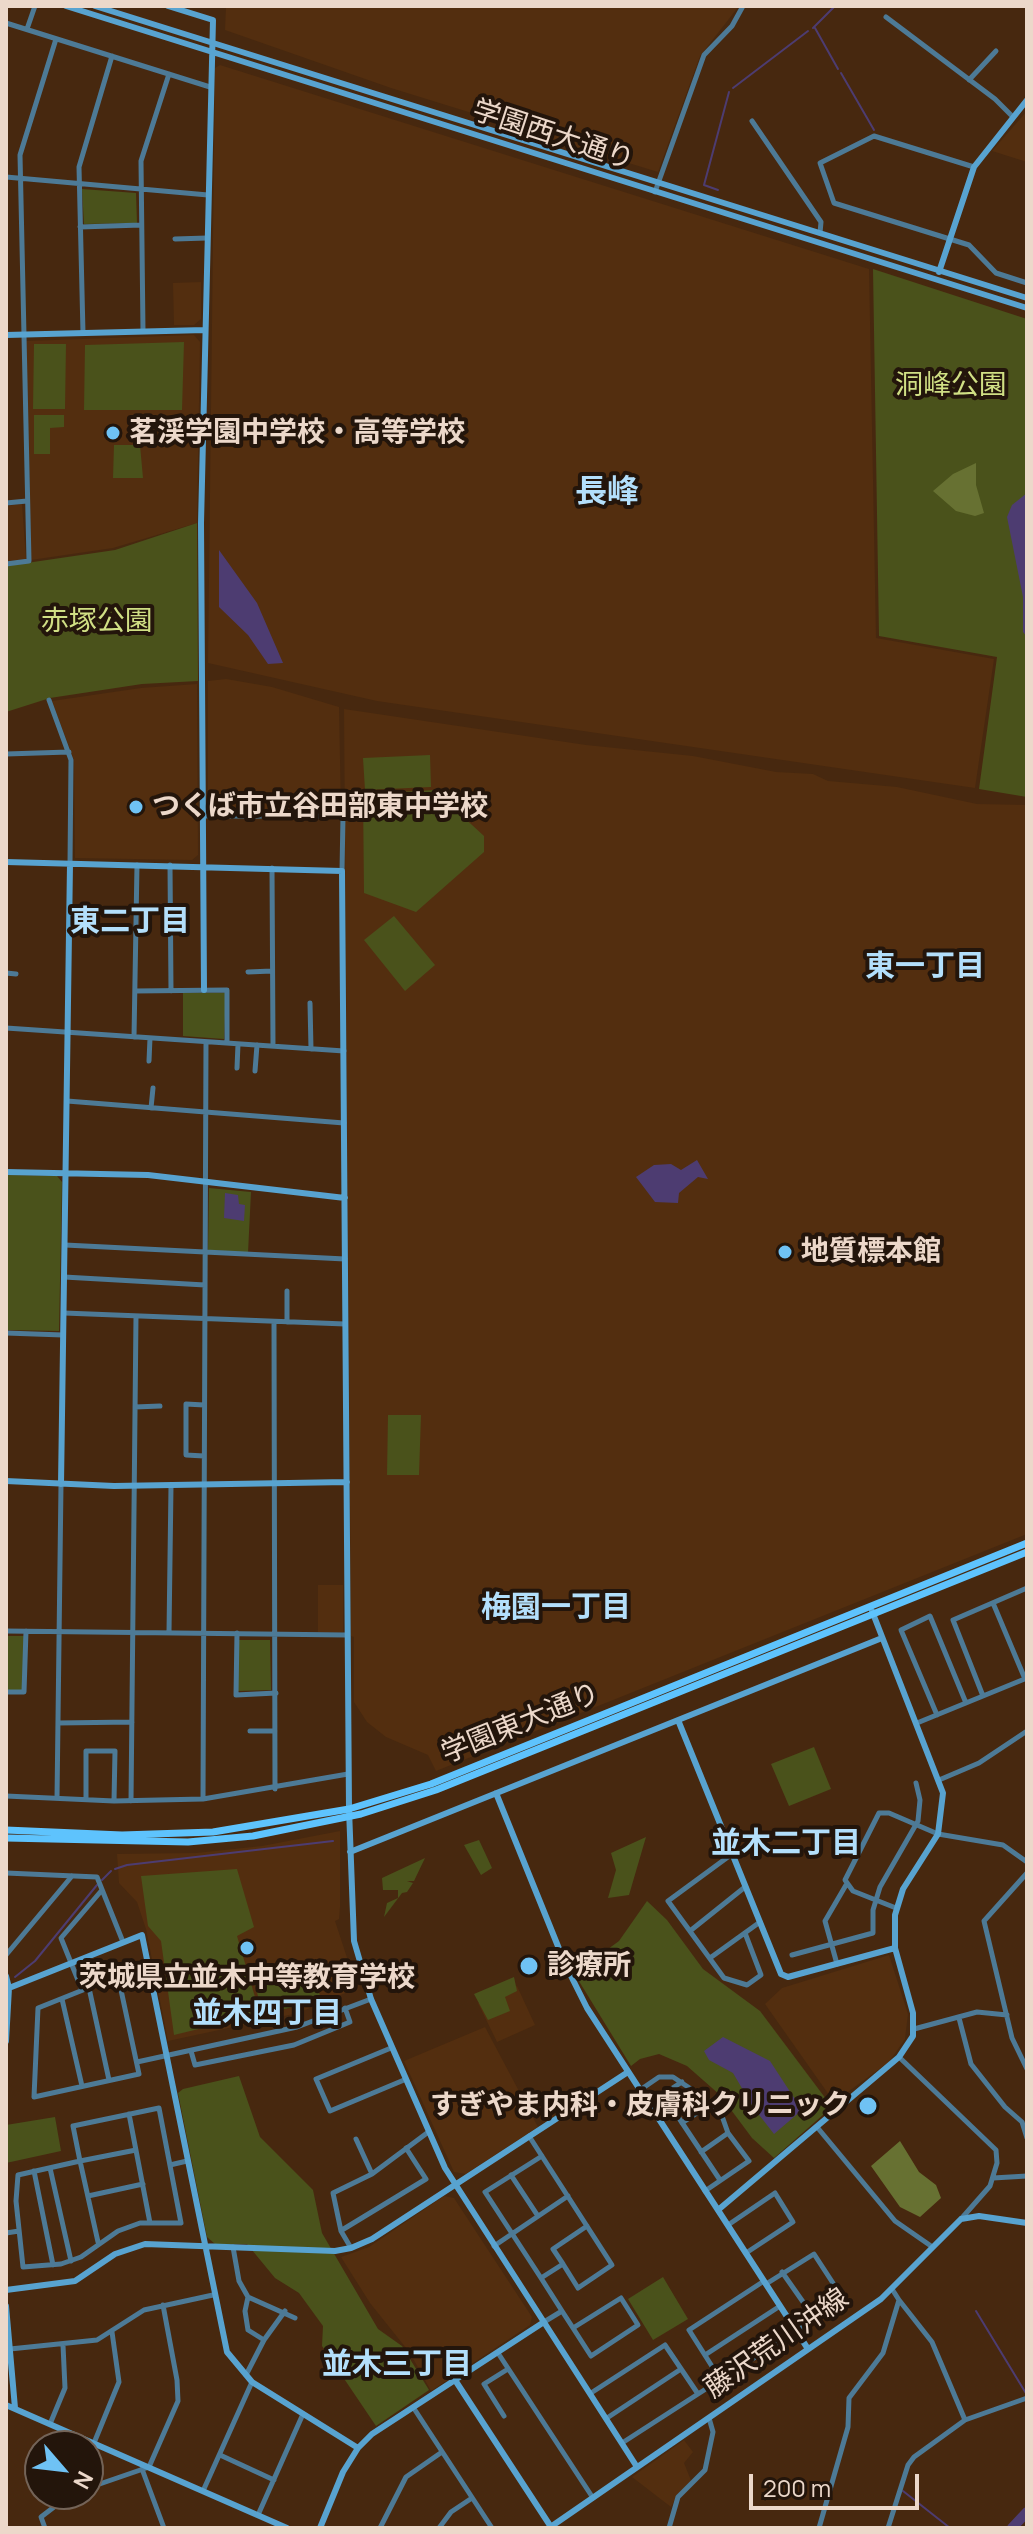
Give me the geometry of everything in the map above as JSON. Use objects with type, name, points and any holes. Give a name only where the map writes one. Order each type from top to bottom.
[{"type":"main road","name":"学園東大通り","points":[[6,1838],[117,1843],[253,1836],[436,1790],[1027,1543]]},
{"type":"main road","name":"学園東大通り","points":[[871,1610],[1027,1552]]},
{"type":"main road","name":"学園東大通り","points":[[6,1830],[122,1835],[213,1832],[349,1813]]},
{"type":"street","points":[[27,29],[35,6]]},
{"type":"street","name":"学園西大通り","points":[[66,6],[655,192],[1027,298]]},
{"type":"street","name":"学園西大通り","points":[[95,6],[820,233],[1027,308]]},
{"type":"street","points":[[168,6],[213,20],[201,517],[204,990]]},
{"type":"street","points":[[655,192],[704,55],[732,26],[743,6]]},
{"type":"street","points":[[886,17],[1013,117]]},
{"type":"street","points":[[6,23],[210,87]]},
{"type":"street","points":[[6,564],[29,561],[18,178],[22,146],[56,39]]},
{"type":"street","points":[[969,80],[996,51]]},
{"type":"street","points":[[83,333],[81,156],[112,56]]},
{"type":"street","points":[[143,331],[141,161],[169,74]]},
{"type":"street","points":[[938,275],[974,167],[1027,100]]},
{"type":"street","points":[[752,121],[821,222],[820,233]]},
{"type":"street","points":[[974,167],[874,136],[820,163],[834,203],[975,249],[996,273],[1027,283]]},
{"type":"street","points":[[6,177],[208,195]]},
{"type":"street","points":[[80,227],[141,225]]},
{"type":"street","points":[[175,239],[207,238]]},
{"type":"street","points":[[6,335],[205,330]]},
{"type":"street","points":[[6,503],[27,501]]},
{"type":"street","points":[[49,700],[69,752],[70,864],[57,1798]]},
{"type":"street","points":[[6,754],[69,752]]},
{"type":"street","points":[[203,816],[343,816],[348,1774],[354,1941],[371,1999],[427,2133],[455,2184],[637,2467]]},
{"type":"street","points":[[6,862],[342,871]]},
{"type":"street","points":[[134,1037],[137,864]]},
{"type":"street","points":[[170,865],[171,991]]},
{"type":"street","points":[[272,867],[273,1046]]},
{"type":"street","points":[[248,972],[272,971]]},
{"type":"street","points":[[6,973],[16,974]]},
{"type":"street","points":[[135,991],[227,990],[227,1043]]},
{"type":"street","points":[[310,1003],[311,1049]]},
{"type":"street","points":[[6,1028],[344,1051]]},
{"type":"street","points":[[149,1061],[150,1038]]},
{"type":"street","points":[[203,1799],[206,1042]]},
{"type":"street","points":[[237,1068],[238,1044]]},
{"type":"street","points":[[255,1071],[257,1045]]},
{"type":"street","points":[[151,1108],[153,1088]]},
{"type":"street","points":[[67,1101],[345,1124]]},
{"type":"street","points":[[6,1172],[148,1175],[345,1198]]},
{"type":"street","points":[[65,1245],[345,1259]]},
{"type":"street","points":[[64,1277],[205,1285]]},
{"type":"street","points":[[287,1291],[287,1322]]},
{"type":"street","points":[[64,1313],[345,1324]]},
{"type":"street","points":[[131,1801],[136,1316]]},
{"type":"street","points":[[274,1322],[275,1789]]},
{"type":"street","points":[[6,1333],[63,1335]]},
{"type":"street","points":[[204,1405],[186,1404],[186,1455],[204,1456]]},
{"type":"street","points":[[135,1407],[160,1406]]},
{"type":"street","points":[[6,1481],[135,1486],[347,1482]]},
{"type":"street","points":[[169,1632],[171,1486]]},
{"type":"street","points":[[983,1696],[953,1620],[1027,1588]]},
{"type":"street","points":[[917,1723],[1026,1679],[993,1603]]},
{"type":"street","points":[[718,2210],[899,2057],[909,2045],[914,2029],[895,1948],[896,1908],[938,1834],[943,1810],[939,1780],[871,1610]]},
{"type":"street","points":[[937,1715],[901,1630],[930,1616],[966,1703]]},
{"type":"street","points":[[6,1631],[347,1635]]},
{"type":"street","points":[[6,1692],[24,1692],[26,1631]]},
{"type":"street","points":[[237,1633],[236,1695],[276,1693]]},
{"type":"street","points":[[350,1852],[882,1638]]},
{"type":"street","points":[[678,1720],[784,1976],[895,1948]]},
{"type":"street","points":[[58,1723],[132,1722]]},
{"type":"street","points":[[250,1731],[275,1731]]},
{"type":"street","points":[[939,1780],[979,1763],[1027,1731]]},
{"type":"street","points":[[86,1799],[86,1751],[115,1751],[114,1801]]},
{"type":"street","points":[[6,1796],[114,1801],[203,1799],[348,1774]]},
{"type":"street","points":[[792,1955],[873,1933],[875,1902],[886,1875],[916,1827],[920,1800],[916,1783]]},
{"type":"street","points":[[496,1793],[572,1979],[628,2072],[808,2349]]},
{"type":"street","points":[[837,1964],[825,1921],[846,1885],[846,1874],[879,1813],[889,1813],[938,1834],[1003,1845],[1027,1862]]},
{"type":"street","points":[[732,1854],[668,1901],[724,1978],[747,1985],[761,1975],[745,1933]]},
{"type":"street","points":[[6,1873],[97,1877],[123,1942]]},
{"type":"street","points":[[1027,1873],[984,1921],[1007,2015],[1027,2069]]},
{"type":"street","points":[[6,1955],[73,1876]]},
{"type":"street","points":[[846,1885],[875,1902],[896,1908]]},
{"type":"street","points":[[690,1931],[745,1887]]},
{"type":"street","points":[[82,1990],[61,1938],[102,1890]]},
{"type":"street","points":[[710,1958],[760,1922]]},
{"type":"street","points":[[9,1988],[142,1935],[227,2352],[249,2380],[358,2448]]},
{"type":"street","points":[[6,1976],[9,1988],[6,2038]]},
{"type":"street","points":[[118,1976],[139,2074],[34,2097],[38,2008],[89,1987],[118,1976]]},
{"type":"street","points":[[89,1987],[109,2080]]},
{"type":"street","points":[[62,1999],[82,2086]]},
{"type":"street","points":[[136,2062],[297,2027],[371,1999]]},
{"type":"street","points":[[191,2051],[195,2065],[294,2045],[350,2022],[345,2008]]},
{"type":"street","points":[[914,2029],[977,2012],[1007,2015]]},
{"type":"street","points":[[959,2018],[971,2064],[1005,2107],[1022,2122],[1027,2138]]},
{"type":"street","points":[[391,2048],[316,2079],[330,2111],[404,2080]]},
{"type":"street","points":[[899,2057],[992,2145],[997,2155],[993,2178],[984,2194],[961,2219]]},
{"type":"street","points":[[6,2290],[75,2281],[115,2254],[145,2244],[335,2251],[351,2248],[628,2072]]},
{"type":"street","points":[[640,2090],[659,2077],[673,2077],[712,2103],[728,2133],[749,2161],[705,2191]]},
{"type":"street","points":[[682,2082],[663,2094],[720,2180]]},
{"type":"street","points":[[682,2123],[712,2103]]},
{"type":"street","points":[[98,2242],[80,2161],[73,2126],[159,2108],[181,2223],[150,2223],[118,2231],[71,2261],[23,2267],[18,2175],[80,2161],[136,2150]]},
{"type":"street","points":[[129,2114],[150,2223]]},
{"type":"street","points":[[817,2127],[895,2221],[931,2246]]},
{"type":"street","points":[[351,2248],[341,2231],[333,2193],[372,2174],[427,2133]]},
{"type":"street","points":[[701,2152],[728,2133]]},
{"type":"street","points":[[529,2136],[568,2196],[612,2265],[578,2288],[553,2249],[587,2226]]},
{"type":"street","points":[[356,2139],[372,2174]]},
{"type":"street","points":[[341,2231],[426,2179],[406,2148]]},
{"type":"street","points":[[542,2156],[485,2192],[591,2356],[638,2325],[621,2298],[573,2328]]},
{"type":"street","points":[[170,2165],[187,2161]]},
{"type":"street","points":[[50,2168],[71,2261]]},
{"type":"street","points":[[34,2171],[53,2265]]},
{"type":"street","points":[[511,2175],[538,2216]]},
{"type":"street","points":[[993,2178],[1027,2176]]},
{"type":"street","points":[[88,2196],[143,2184]]},
{"type":"street","points":[[728,2225],[775,2193],[793,2222],[746,2253]]},
{"type":"street","points":[[494,2246],[568,2196]]},
{"type":"street","points":[[961,2219],[979,2216],[1027,2223]]},
{"type":"street","name":"藤沢荒川沖線","points":[[550,2528],[892,2289],[931,2246],[961,2219]]},
{"type":"street","points":[[6,2233],[19,2231]]},
{"type":"street","points":[[233,2247],[239,2281],[248,2297],[295,2318]]},
{"type":"street","points":[[622,2443],[844,2300],[814,2254],[689,2330],[720,2379]]},
{"type":"street","points":[[541,2278],[563,2264]]},
{"type":"street","points":[[782,2272],[815,2319]]},
{"type":"street","points":[[892,2289],[932,2342],[965,2420]]},
{"type":"street","points":[[10,2349],[97,2340],[144,2310],[213,2295]]},
{"type":"street","points":[[248,2297],[245,2311],[248,2330],[264,2340]]},
{"type":"street","points":[[819,2528],[848,2427],[849,2398],[883,2353],[899,2300]]},
{"type":"street","points":[[163,2305],[178,2401],[145,2468],[164,2528]]},
{"type":"street","points":[[6,2306],[15,2408]]},
{"type":"street","points":[[705,2355],[780,2306]]},
{"type":"street","points":[[203,2491],[264,2340],[285,2311]]},
{"type":"street","points":[[320,2528],[358,2448],[372,2434],[562,2311]]},
{"type":"street","points":[[99,2430],[119,2382],[112,2332]]},
{"type":"street","points":[[50,2424],[65,2388],[63,2345]]},
{"type":"street","points":[[591,2393],[665,2345],[698,2394]]},
{"type":"street","points":[[498,2353],[593,2498]]},
{"type":"street","points":[[504,2416],[484,2384],[508,2369]]},
{"type":"street","points":[[607,2418],[681,2369]]},
{"type":"street","points":[[455,2380],[550,2528]]},
{"type":"street","points":[[888,2528],[908,2465],[928,2445],[965,2420],[1027,2398]]},
{"type":"street","points":[[6,2405],[64,2430]]},
{"type":"street","points":[[413,2407],[492,2528]]},
{"type":"street","points":[[258,2515],[303,2414]]},
{"type":"street","points":[[669,2528],[678,2497],[705,2470],[713,2432],[709,2418]]},
{"type":"street","points":[[104,2448],[287,2528]]},
{"type":"street","points":[[380,2528],[406,2477],[442,2452]]},
{"type":"street","points":[[220,2455],[274,2480]]},
{"type":"street","points":[[104,2482],[145,2468]]},
{"type":"street","points":[[439,2528],[451,2512],[472,2498]]},
{"type":"street","points":[[45,2528],[41,2517],[50,2510]]},
{"type":"shaded area","points":[[226,6],[739,6],[700,56],[658,172],[547,138],[540,130],[517,127],[391,88],[225,30]]},
{"type":"shaded area","points":[[220,65],[869,269],[876,638],[994,659],[975,788],[377,701],[208,663],[215,68]]},
{"type":"shaded area","points":[[1027,111],[1027,162],[992,151]]},
{"type":"shaded area","points":[[201,282],[201,319],[194,325],[174,325],[173,283]]},
{"type":"shaded area","name":"茗渓学園中学校・高等学校","points":[[194,335],[200,342],[197,523],[113,548],[31,560],[26,341]]},
{"type":"shaded area","points":[[1027,493],[1027,637],[1023,632],[1023,597],[1007,517],[1012,505]]},
{"type":"shaded area","points":[[22,504],[26,559],[6,561],[6,506]]},
{"type":"shaded area","points":[[219,550],[257,603],[283,663],[268,664],[248,635],[219,607]]},
{"type":"shaded area","points":[[226,679],[272,687],[339,707],[341,812],[208,810],[208,681]]},
{"type":"shaded area","name":"つくば市立谷田部東中学校","points":[[197,684],[198,855],[192,860],[75,858],[74,760],[52,701],[141,688]]},
{"type":"shaded area","points":[[344,709],[586,745],[693,756],[776,772],[813,774],[828,781],[897,787],[977,804],[1027,805],[1027,1534],[436,1771],[428,1755],[386,1737],[367,1722],[354,1702],[354,1637],[351,1636]]},
{"type":"shaded area","points":[[697,1160],[708,1179],[698,1177],[679,1193],[678,1203],[655,1202],[636,1177],[654,1165],[671,1164],[681,1170]]},
{"type":"shaded area","points":[[225,1193],[238,1195],[239,1204],[245,1205],[244,1221],[224,1218]]},
{"type":"shaded area","points":[[318,1585],[343,1585],[343,1632],[318,1632]]},
{"type":"shaded area","name":"茨城県立並木中等教育学校","points":[[340,1831],[340,1907],[339,1919],[335,1921],[357,1988],[298,2013],[168,2041],[146,1929],[137,1902],[119,1883],[117,1854],[196,1853],[262,1846]]},
{"type":"shaded area","points":[[889,1955],[908,2014],[905,2039],[889,2062],[834,2102],[765,2004],[782,1988]]},
{"type":"shaded area","points":[[517,1986],[535,2025],[497,2042],[478,2003]]},
{"type":"shaded area","points":[[485,2027],[538,2127],[466,2174],[454,2172],[404,2061]]},
{"type":"shaded area","points":[[723,2037],[770,2061],[802,2110],[774,2134],[733,2073],[709,2060],[704,2051]]},
{"type":"shaded area","points":[[444,2196],[454,2198],[532,2317],[530,2325],[431,2391],[410,2353],[370,2303],[341,2257],[369,2247]]},
{"type":"shaded area","points":[[684,2440],[693,2452],[684,2463],[692,2483],[677,2495],[671,2507],[632,2477]]},
{"type":"green space","points":[[82,189],[136,193],[137,223],[84,224]]},
{"type":"green space","name":"洞峰公園","points":[[873,269],[1027,319],[1027,797],[979,789],[997,657],[879,636]]},
{"type":"green space","points":[[184,342],[182,410],[84,410],[85,345]]},
{"type":"green space","points":[[34,344],[66,344],[65,409],[33,409]]},
{"type":"green space","points":[[34,415],[64,415],[64,427],[50,428],[50,454],[34,454]]},
{"type":"green space","points":[[114,445],[140,445],[143,478],[113,478]]},
{"type":"green space","points":[[976,463],[976,485],[984,513],[975,516],[956,511],[933,491],[953,474]]},
{"type":"green space","name":"赤塚公園","points":[[197,523],[198,681],[142,684],[50,698],[6,712],[6,566],[115,550]]},
{"type":"green space","points":[[430,755],[431,787],[365,790],[363,758]]},
{"type":"green space","points":[[434,790],[484,836],[484,852],[416,912],[364,893],[363,794]]},
{"type":"green space","points":[[394,916],[435,965],[405,991],[364,940]]},
{"type":"green space","points":[[183,993],[226,993],[224,1039],[183,1036]]},
{"type":"green space","points":[[6,1175],[57,1176],[62,1182],[59,1331],[6,1330]]},
{"type":"green space","points":[[209,1188],[251,1192],[248,1253],[208,1250]]},
{"type":"green space","points":[[388,1415],[421,1415],[419,1475],[387,1475]]},
{"type":"green space","points":[[6,1636],[25,1636],[24,1690],[6,1690]]},
{"type":"green space","points":[[238,1640],[270,1640],[271,1690],[238,1691]]},
{"type":"green space","points":[[814,1747],[831,1789],[789,1806],[771,1764]]},
{"type":"green space","points":[[646,1837],[629,1895],[608,1898],[616,1870],[611,1853]]},
{"type":"green space","points":[[479,1840],[492,1868],[481,1875],[464,1845]]},
{"type":"green space","points":[[425,1858],[414,1881],[407,1881],[413,1883],[407,1892],[402,1893],[384,1917],[387,1903],[398,1898],[398,1890],[383,1890],[382,1878]]},
{"type":"green space","points":[[237,1869],[254,1927],[237,1936],[260,2014],[174,2035],[161,1941],[148,1926],[141,1876]]},
{"type":"green space","points":[[647,1901],[667,1920],[703,1969],[760,2011],[832,2107],[774,2158],[752,2138],[720,2095],[687,2066],[659,2054],[640,2059],[631,2066],[566,1960],[604,1952],[619,1941]]},
{"type":"green space","points":[[312,1969],[321,1999],[263,2015],[255,1985]]},
{"type":"green space","points":[[514,1977],[517,1991],[505,1997],[510,2011],[488,2020],[474,1994]]},
{"type":"green space","points":[[239,2076],[260,2137],[313,2190],[322,2233],[378,2329],[402,2346],[429,2390],[376,2426],[322,2346],[323,2326],[299,2293],[275,2278],[247,2244],[215,2244],[207,2237],[178,2093],[183,2089]]},
{"type":"green space","points":[[55,2117],[61,2151],[6,2163],[6,2125]]},
{"type":"green space","points":[[900,2141],[919,2172],[936,2185],[941,2198],[920,2217],[900,2207],[871,2166]]},
{"type":"green space","points":[[663,2277],[688,2319],[653,2340],[628,2299]]},
{"type":"waterway","points":[[813,28],[835,6]]},
{"type":"waterway","points":[[815,28],[838,69]]},
{"type":"waterway","points":[[733,88],[808,31]]},
{"type":"waterway","points":[[841,73],[874,130]]},
{"type":"waterway","points":[[718,190],[704,185],[729,92]]},
{"type":"waterway","points":[[115,1869],[127,1865],[333,1841]]},
{"type":"waterway","points":[[102,1880],[111,1871]]},
{"type":"waterway","points":[[15,1977],[35,1961],[97,1885]]},
{"type":"waterway","points":[[976,2311],[1027,2395]]},
{"type":"waterway","points":[[903,2491],[950,2528]]},
{"type":"waterway","points":[[1012,2528],[1027,2512]]},
{"type":"place","name":"茗渓学園中学校・高等学校","points":[[113,433]]},
{"type":"place","name":"つくば市立谷田部東中学校","points":[[136,807]]},
{"type":"place","name":"地質標本館","points":[[785,1252]]},
{"type":"place","name":"茨城県立並木中等教育学校","points":[[247,1948]]},
{"type":"place","name":"診療所","points":[[529,1966]]},
{"type":"place","name":"すぎやま内科・皮膚科クリニック","points":[[868,2106]]},
{"type":"district","name":"長峰","points":[[607,493]]},
{"type":"district","name":"東二丁目","points":[[130,923]]},
{"type":"district","name":"東一丁目","points":[[925,968]]},
{"type":"district","name":"梅園一丁目","points":[[556,1609]]},
{"type":"district","name":"並木二丁目","points":[[786,1845]]},
{"type":"district","name":"並木四丁目","points":[[267,2015]]},
{"type":"district","name":"並木三丁目","points":[[397,2366]]}]
